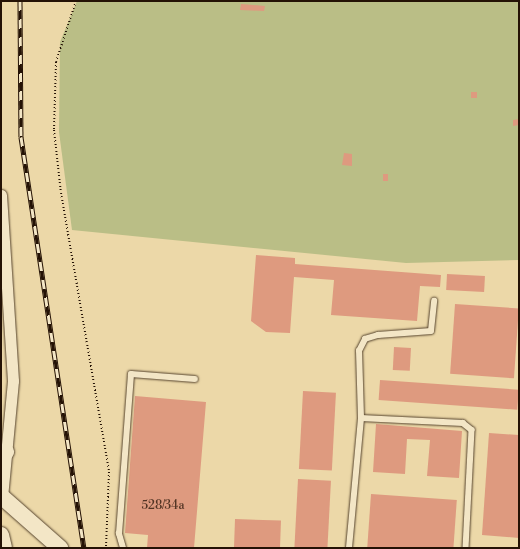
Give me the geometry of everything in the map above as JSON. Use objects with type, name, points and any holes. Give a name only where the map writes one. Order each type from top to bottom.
[{"type":"main road","points":[[1,502],[2,496]]},
{"type":"main road","points":[[2,496],[60,548]]},
{"type":"main road","points":[[1,535],[4,548]]},
{"type":"street","points":[[1,195],[13,381],[4,455],[2,496]]},
{"type":"lane","points":[[349,548],[361,418],[359,351],[365,339],[431,331],[434,301]]},
{"type":"lane","points":[[122,548],[119,534],[131,374],[195,379]]},
{"type":"lane","points":[[361,418],[463,423],[472,430],[466,548]]},
{"type":"path","points":[[76,1],[56,62],[54,130],[61,193],[109,472],[106,548]]},
{"type":"green space","points":[[77,1],[519,1],[519,260],[406,263],[72,230],[59,132],[60,42]]},
{"type":"building","points":[[241,4],[265,6],[264,11],[240,10]]},
{"type":"building","points":[[471,92],[477,92],[477,98],[471,98]]},
{"type":"building","points":[[519,119],[519,125],[513,126],[513,120]]},
{"type":"building","points":[[344,153],[352,154],[352,166],[342,165]]},
{"type":"building","points":[[383,174],[388,174],[388,181],[383,181]]},
{"type":"building","points":[[256,255],[295,258],[295,264],[441,275],[440,287],[420,286],[417,321],[331,315],[334,280],[294,277],[290,333],[266,332],[251,321]]},
{"type":"building","points":[[447,274],[485,276],[484,292],[446,290]]},
{"type":"building","points":[[455,304],[519,308],[514,378],[450,374]]},
{"type":"building","points":[[394,347],[411,348],[410,371],[393,370]]},
{"type":"building","points":[[380,380],[519,390],[517,410],[379,400]]},
{"type":"building","points":[[303,391],[336,393],[332,471],[299,469]]},
{"type":"building","points":[[135,396],[206,402],[194,548],[147,548],[148,535],[125,533]]},
{"type":"building","points":[[376,424],[462,431],[459,478],[427,476],[430,440],[407,439],[405,474],[373,472]]},
{"type":"building","points":[[489,433],[519,435],[519,538],[482,535]]},
{"type":"building","points":[[298,479],[331,481],[327,548],[294,548]]},
{"type":"building","points":[[371,494],[457,500],[453,548],[367,548]]},
{"type":"building","points":[[235,519],[281,521],[280,548],[234,548]]},
{"type":"railway","points":[[20,1],[21,137],[84,548]]}]
